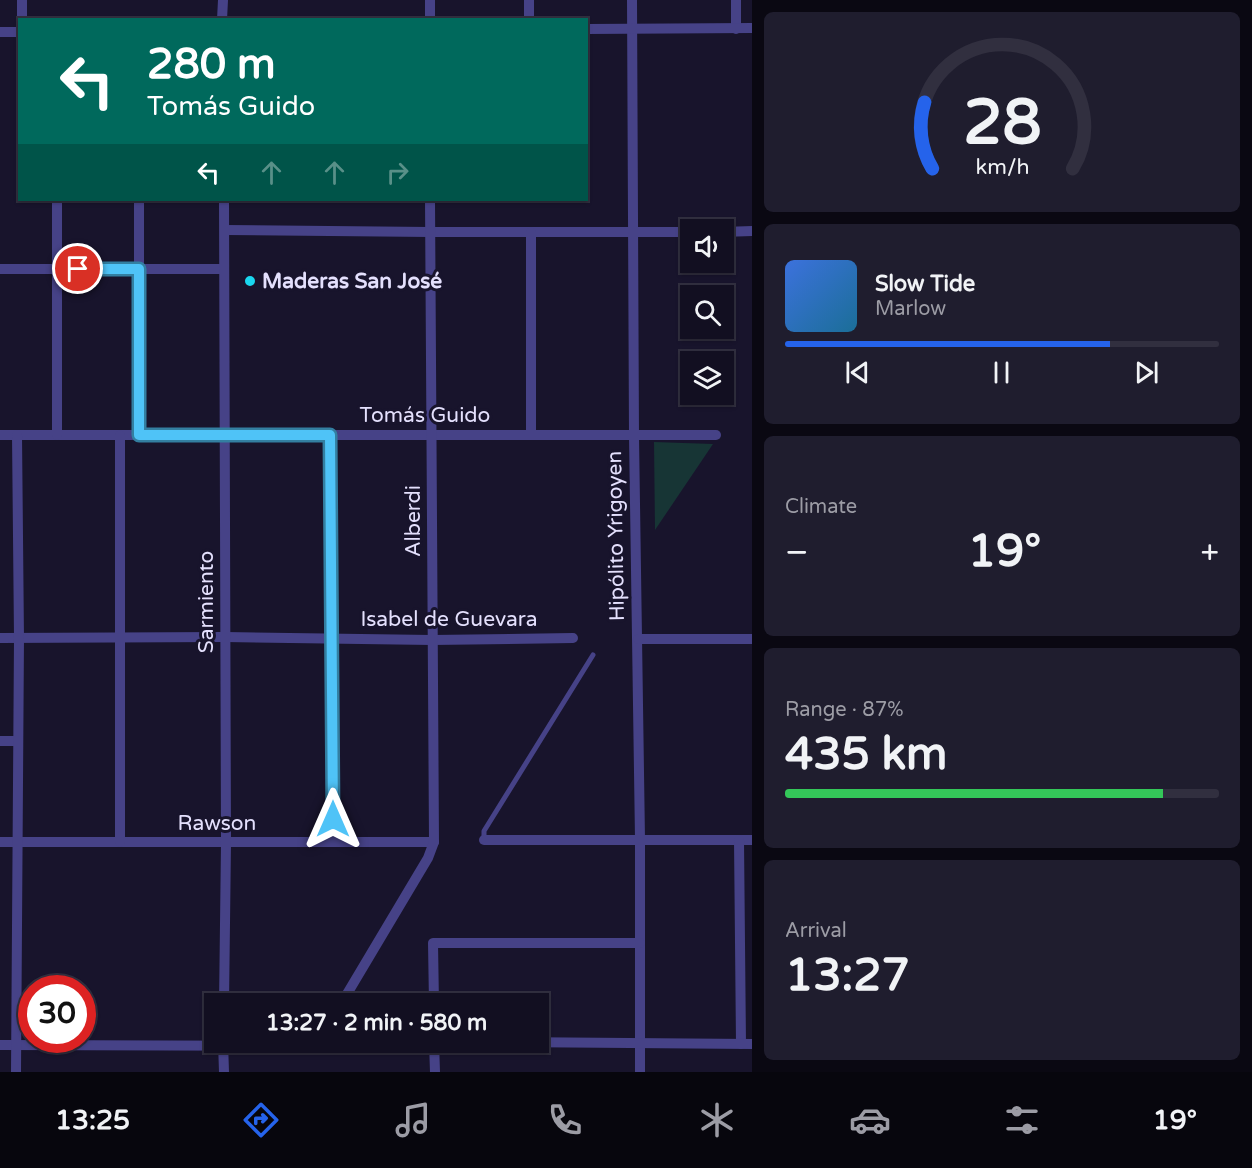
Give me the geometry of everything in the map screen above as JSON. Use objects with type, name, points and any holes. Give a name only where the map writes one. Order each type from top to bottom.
[{"type":"street","points":[[22,0],[22,18]]},
{"type":"street","points":[[222,18],[223,0]]},
{"type":"street","points":[[430,0],[430,18]]},
{"type":"street","points":[[529,0],[529,18]]},
{"type":"street","name":"Hipólito Yrigoyen","points":[[632,0],[640,1072]]},
{"type":"street","points":[[736,0],[736,29]]},
{"type":"street","points":[[588,29],[752,28]]},
{"type":"street","points":[[0,32],[18,32]]},
{"type":"street","points":[[57,201],[57,435]]},
{"type":"street","points":[[139,201],[139,435]]},
{"type":"street","name":"Sarmiento","points":[[224,201],[226,843],[224,993]]},
{"type":"street","name":"Alberdi","points":[[430,201],[434,842]]},
{"type":"street","points":[[225,230],[680,232]]},
{"type":"street","points":[[734,232],[752,231]]},
{"type":"street","points":[[531,232],[531,435]]},
{"type":"street","points":[[0,269],[224,269]]},
{"type":"street","name":"Tomás Guido","points":[[0,435],[716,435]]},
{"type":"street","points":[[16,1072],[19,638],[17,435]]},
{"type":"street","points":[[120,435],[120,842]]},
{"type":"street","points":[[330,435],[333,842]]},
{"type":"street","name":"Isabel de Guevara","points":[[0,638],[432,640],[573,638]]},
{"type":"street","points":[[638,639],[752,639]]},
{"type":"street","points":[[0,741],[18,741]]},
{"type":"street","points":[[484,840],[752,840]]},
{"type":"street","points":[[549,1043],[747,1044],[740,840]]},
{"type":"street","name":"Rawson","points":[[0,842],[434,842]]},
{"type":"street","points":[[348,993],[428,858],[434,842]]},
{"type":"street","points":[[434,993],[433,943],[640,943]]},
{"type":"street","points":[[0,1045],[204,1044]]},
{"type":"street","points":[[223,1053],[224,1072]]},
{"type":"street","points":[[434,1053],[435,1072]]},
{"type":"lane","points":[[484,840],[484,831],[593,655]]},
{"type":"green space","points":[[654,442],[713,444],[655,530]]},
{"type":"place","name":"Maderas San José","points":[[250,281]]},
{"type":"route","points":[[78,269],[139,269],[139,435],[330,435],[333,819]]}]
